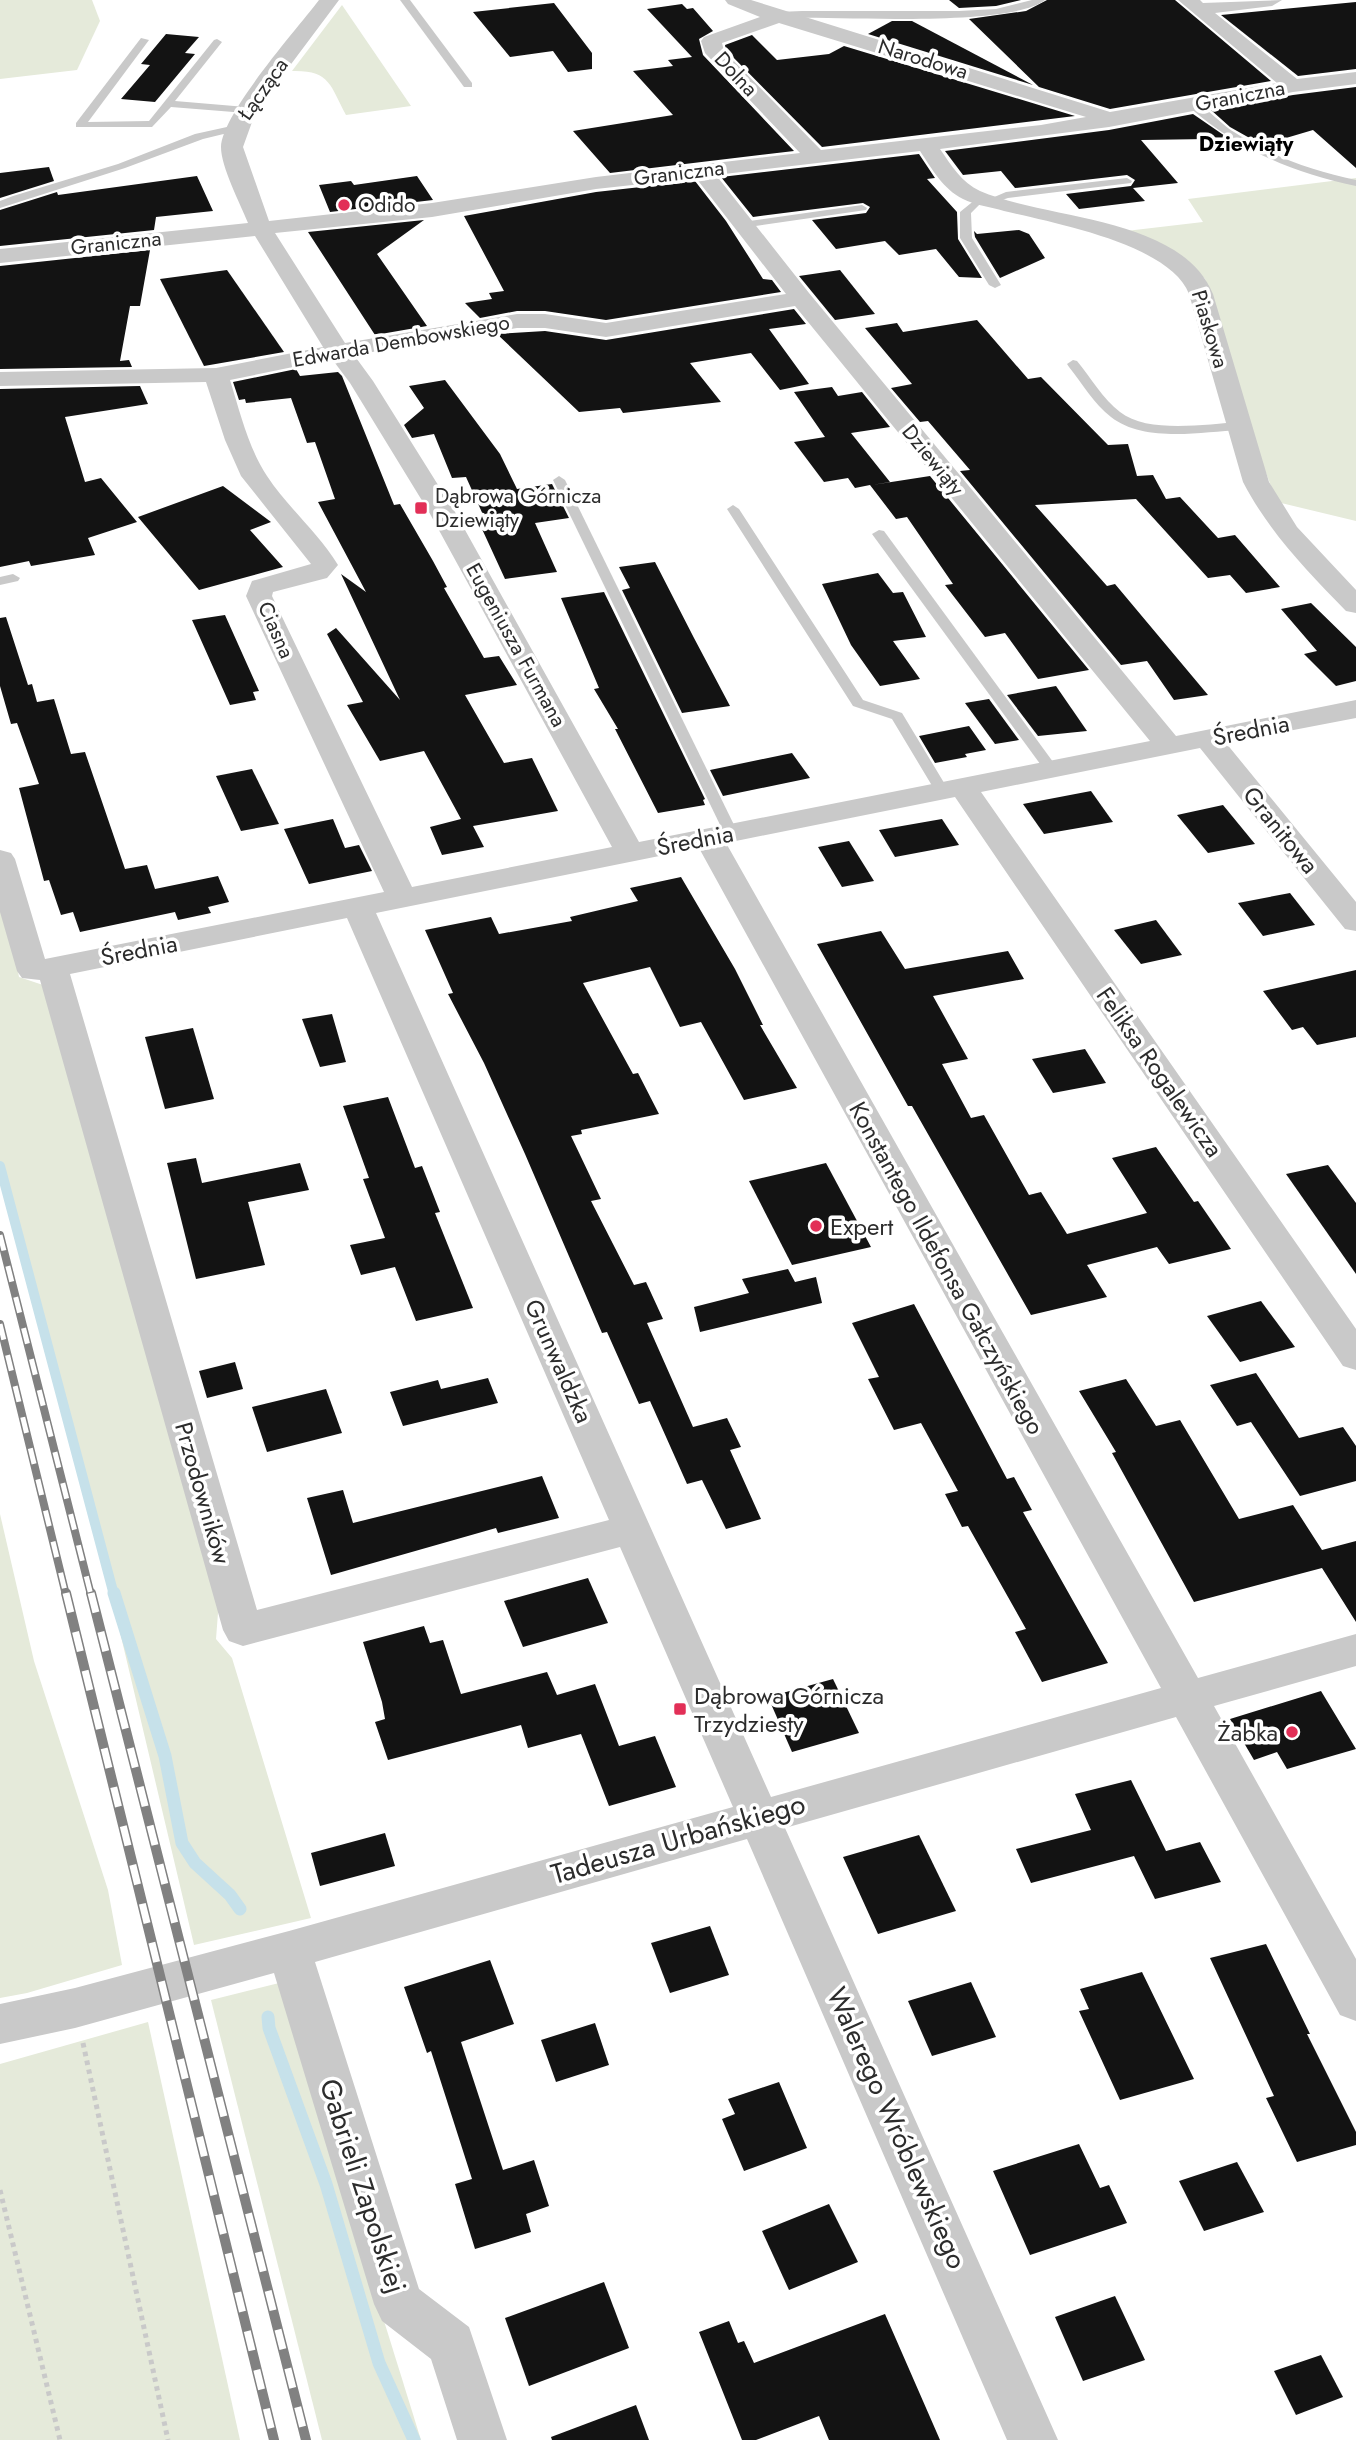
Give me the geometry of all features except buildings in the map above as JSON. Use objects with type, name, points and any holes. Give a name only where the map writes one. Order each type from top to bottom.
[{"type":"street","name":"Łącząca","points":[[261,228],[232,148],[241,119],[329,0]]},
{"type":"street","name":"Narodowa","points":[[735,0],[780,9],[1099,114],[1109,121]]},
{"type":"street","points":[[1194,5],[1272,0]]},
{"type":"street","points":[[1194,5],[1293,86]]},
{"type":"street","name":"Dolna","points":[[780,9],[757,27],[717,37],[710,45],[816,157]]},
{"type":"street","name":"Graniczna","points":[[0,256],[432,210],[596,183],[1109,121],[1293,86],[1356,78]]},
{"type":"street","name":"Piaskowa","points":[[926,145],[950,179],[963,191],[1146,246],[1184,267],[1195,281],[1200,294],[1256,482],[1265,501],[1289,535],[1356,606]]},
{"type":"street","name":"Dziewiąty","points":[[701,170],[801,298],[1170,747]]},
{"type":"street","name":"Eugeniusza Furmana","points":[[261,228],[442,512],[630,852]]},
{"type":"street","name":"Edwarda Dembowskiego","points":[[0,379],[216,375],[517,321],[545,321],[606,330],[801,298]]},
{"type":"street","name":"Ciasna","points":[[216,375],[242,452],[255,477],[299,527],[325,565],[318,572],[261,587],[259,596],[402,898]]},
{"type":"street","name":"Średnia","points":[[43,969],[1356,709]]},
{"type":"street","name":"Granitowa","points":[[1207,738],[1356,922]]},
{"type":"street","name":"Feliksa Rogalewicza","points":[[952,789],[1356,1357]]},
{"type":"street","name":"Konstantego Ildefonsa Gałczyńskiego","points":[[720,835],[1186,1698],[1356,2001]]},
{"type":"street","points":[[0,859],[43,969]]},
{"type":"street","name":"Grunwaldzka","points":[[358,907],[760,1816]]},
{"type":"street","name":"Przodowników","points":[[43,969],[243,1630],[633,1529]]},
{"type":"street","name":"Tadeusza Urbańskiego","points":[[0,2024],[75,2008],[289,1950],[1356,1650]]},
{"type":"street","name":"Walerego Wróblewskiego","points":[[760,1816],[1033,2440]]},
{"type":"street","name":"Gabrieli Zapolskiej","points":[[289,1950],[399,2304],[451,2344],[482,2440]]},
{"type":"lane","points":[[405,0],[468,85]]},
{"type":"lane","points":[[780,9],[807,13],[975,15],[1040,0]]},
{"type":"lane","points":[[144,40],[79,125],[152,124],[217,42]]},
{"type":"lane","points":[[168,104],[241,119]]},
{"type":"lane","points":[[1193,105],[1235,138],[1272,157],[1325,177],[1356,183]]},
{"type":"lane","points":[[0,205],[48,187],[140,160],[241,119]]},
{"type":"lane","points":[[995,285],[966,238],[965,212],[986,200],[1006,195],[1127,181]]},
{"type":"lane","points":[[742,225],[862,208]]},
{"type":"lane","points":[[1073,364],[1116,415],[1131,424],[1178,428],[1240,426]]},
{"type":"lane","points":[[559,480],[720,835]]},
{"type":"lane","points":[[733,509],[858,703],[897,716],[952,789]]},
{"type":"lane","points":[[879,534],[1051,769]]},
{"type":"path","points":[[75,2008],[167,2440]]},
{"type":"path","points":[[0,2190],[60,2440]]},
{"type":"green space","points":[[0,0],[92,0],[100,21],[77,70],[0,79]]},
{"type":"green space","points":[[342,5],[411,106],[346,115],[327,81],[314,73],[292,71]]},
{"type":"green space","points":[[1356,178],[1356,521],[1277,502],[1255,444],[1205,279],[1187,260],[1126,231],[1203,222],[1188,199]]},
{"type":"green space","points":[[0,893],[6,908],[19,977],[52,988],[219,1600],[216,1639],[232,1658],[311,1918],[194,1945],[115,1611],[0,1166]]},
{"type":"green space","points":[[0,1514],[34,1661],[108,1890],[122,1965],[27,1993],[0,1998]]},
{"type":"green space","points":[[279,1983],[421,2440],[322,2440],[211,2000]]},
{"type":"green space","points":[[148,2022],[240,2440],[0,2440],[0,2064]]},
{"type":"waterway","points":[[0,1166],[114,1595]]},
{"type":"waterway","points":[[114,1593],[165,1756],[182,1843],[195,1863],[230,1895],[240,1909]]},
{"type":"waterway","points":[[268,2017],[269,2028],[326,2184],[379,2363],[414,2440]]},
{"type":"railway","points":[[0,1235],[91,1595]]},
{"type":"railway","points":[[0,1324],[66,1595]]},
{"type":"railway","points":[[66,1593],[274,2440]]},
{"type":"railway","points":[[91,1593],[306,2440]]},
{"type":"place","name":"Odido","points":[[344,205]]},
{"type":"place","name":"Dąbrowa Górnicza Dziewiąty","points":[[421,508]]},
{"type":"place","name":"Expert","points":[[816,1226]]},
{"type":"place","name":"Dąbrowa Górnicza Trzydziesty","points":[[680,1709]]},
{"type":"place","name":"Żabka","points":[[1292,1732]]},
{"type":"district","name":"Dziewiąty","points":[[1246,144]]}]
